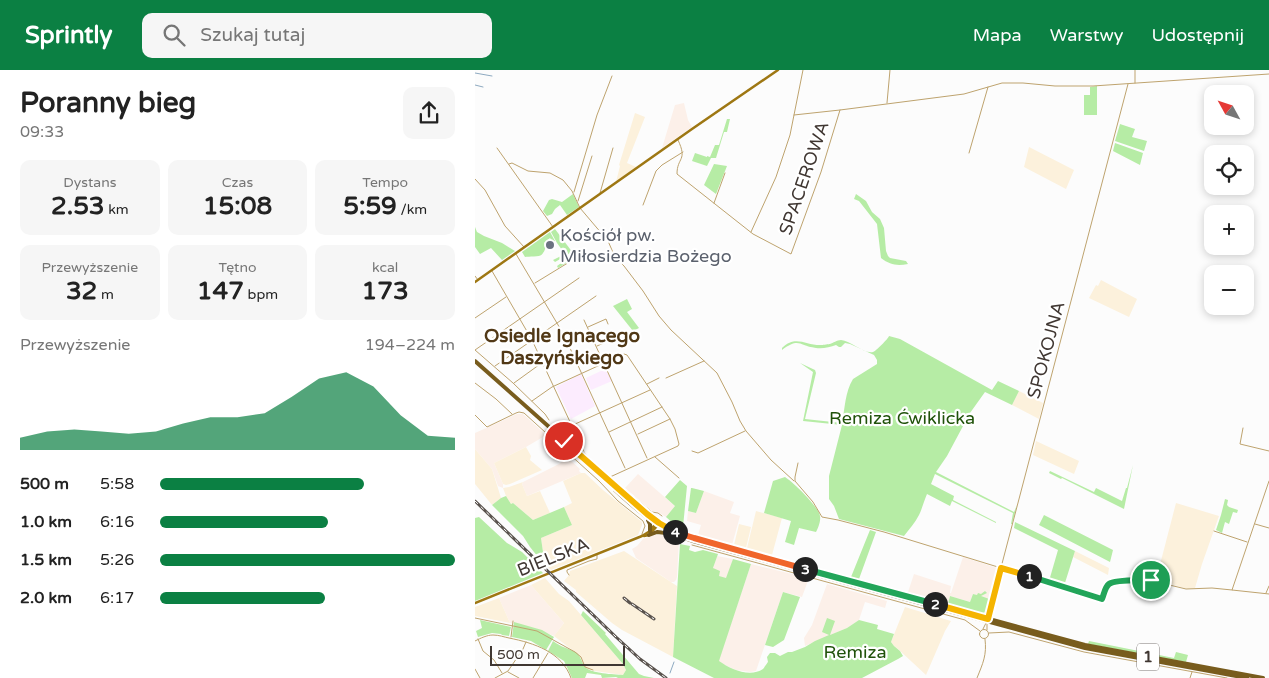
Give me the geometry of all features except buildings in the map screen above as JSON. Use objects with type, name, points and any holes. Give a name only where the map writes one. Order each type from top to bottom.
[{"type":"main road","points":[[477,281],[778,70]]},
{"type":"main road","name":"1","points":[[475,363],[588,468],[647,518],[672,530],[694,538],[809,568],[842,580],[948,611],[1085,645],[1263,678]]},
{"type":"main road","name":"1","points":[[475,363],[657,523],[671,533],[713,547],[828,578],[842,580],[1085,648],[1247,678]]},
{"type":"main road","points":[[647,518],[650,524],[649,533],[671,533]]},
{"type":"main road","name":"BIELSKA","points":[[475,603],[649,533],[657,523]]},
{"type":"main road","points":[[828,578],[833,583]]},
{"type":"street","points":[[678,139],[683,152],[677,174],[751,233],[779,170],[795,115],[803,70]]},
{"type":"street","points":[[887,104],[890,70]]},
{"type":"street","points":[[1135,70],[1135,83]]},
{"type":"street","points":[[795,115],[964,94],[1002,83],[1068,86],[1128,84],[1269,74]]},
{"type":"street","points":[[573,193],[597,115],[612,76]]},
{"type":"street","name":"SPOKOJNA","points":[[987,620],[1128,84]]},
{"type":"street","points":[[969,154],[989,86]]},
{"type":"street","name":"SPACEROWA","points":[[751,233],[791,254],[821,172],[840,110]]},
{"type":"street","points":[[497,148],[553,227]]},
{"type":"street","points":[[600,194],[613,148]]},
{"type":"street","points":[[643,205],[656,171],[683,152]]},
{"type":"street","points":[[578,202],[592,156]]},
{"type":"street","points":[[509,164],[512,163],[528,171],[550,173],[563,180],[573,193],[580,208],[608,241],[615,257],[643,291],[659,316],[671,330],[717,373],[732,402],[739,421],[746,431],[771,460],[795,481],[822,516],[884,532],[1102,599],[1107,586],[1111,582],[1117,581],[1153,580],[1185,589],[1212,588],[1269,594]]},
{"type":"street","points":[[714,204],[725,173]]},
{"type":"street","points":[[475,179],[485,190],[505,226],[525,248]]},
{"type":"street","points":[[516,253],[564,335],[625,469]]},
{"type":"street","points":[[534,284],[571,261]]},
{"type":"street","points":[[491,271],[532,340],[587,456],[651,512],[662,516],[657,523]]},
{"type":"street","points":[[475,276],[477,281]]},
{"type":"street","points":[[549,420],[513,383],[475,350],[579,278]]},
{"type":"street","points":[[475,318],[507,296]]},
{"type":"street","points":[[495,366],[596,296]]},
{"type":"street","points":[[588,328],[606,319],[608,324]]},
{"type":"street","points":[[584,320],[648,459]]},
{"type":"street","points":[[597,347],[622,336]]},
{"type":"street","points":[[532,401],[554,386],[626,354],[670,419],[679,444],[610,477]]},
{"type":"street","points":[[666,378],[705,360]]},
{"type":"street","points":[[513,383],[543,362]]},
{"type":"street","points":[[646,384],[659,378]]},
{"type":"street","points":[[475,383],[513,415]]},
{"type":"street","points":[[572,425],[650,390]]},
{"type":"street","points":[[609,432],[662,407]]},
{"type":"street","points":[[475,416],[487,427],[519,412],[524,413],[588,468],[618,501],[643,521],[645,526],[642,536]]},
{"type":"street","points":[[637,434],[670,419]]},
{"type":"street","points":[[1243,428],[1240,444],[1269,450]]},
{"type":"street","points":[[692,451],[698,453],[746,431]]},
{"type":"street","points":[[655,456],[679,478]]},
{"type":"street","points":[[795,481],[798,463]]},
{"type":"street","points":[[1232,590],[1269,480]]},
{"type":"street","points":[[1254,524],[1269,528]]},
{"type":"street","points":[[1214,531],[1248,542]]},
{"type":"street","points":[[692,545],[965,620],[980,631],[979,634],[982,638],[985,638]]},
{"type":"street","points":[[569,575],[567,570],[589,561],[597,560],[597,555]]},
{"type":"street","points":[[1266,593],[1269,586]]},
{"type":"street","points":[[475,618],[537,631],[581,657],[585,667],[593,670]]},
{"type":"street","points":[[980,631],[987,620]]},
{"type":"street","points":[[987,620],[989,634]]},
{"type":"street","points":[[510,638],[513,621]]},
{"type":"street","points":[[983,629],[987,630]]},
{"type":"street","points":[[977,678],[985,658],[985,638],[989,634],[1009,632],[1084,652],[1227,678]]},
{"type":"street","points":[[475,641],[494,635],[535,644],[563,663],[571,678]]},
{"type":"street","points":[[478,639],[485,653],[494,660],[503,674]]},
{"type":"street","points":[[495,678],[508,671],[523,649],[526,641]]},
{"type":"street","points":[[533,678],[548,652]]},
{"type":"street","points":[[475,669],[480,678]]},
{"type":"street","points":[[508,671],[519,678]]},
{"type":"street","points":[[1190,678],[1192,672]]},
{"type":"shaded area","points":[[684,103],[688,120],[692,127],[662,148],[675,105]]},
{"type":"shaded area","points":[[635,113],[645,117],[627,163],[636,167],[616,182],[619,165]]},
{"type":"shaded area","points":[[1029,147],[1074,170],[1066,189],[1024,167]]},
{"type":"shaded area","points":[[1101,280],[1137,299],[1129,317],[1089,298]]},
{"type":"shaded area","points":[[605,369],[612,381],[591,390],[586,378]]},
{"type":"shaded area","points":[[581,374],[595,406],[571,419],[556,387]]},
{"type":"shaded area","points":[[1019,391],[1043,403],[1039,419],[1012,405]]},
{"type":"shaded area","points":[[517,414],[523,414],[545,434],[526,447],[494,463],[503,488],[498,486],[492,469],[475,449],[475,433]]},
{"type":"shaded area","points":[[1036,441],[1079,461],[1074,474],[1033,455]]},
{"type":"shaded area","points":[[526,447],[531,456],[530,460],[542,470],[510,484],[503,484],[494,463]]},
{"type":"shaded area","points":[[475,449],[492,469],[501,498],[492,505],[475,484]]},
{"type":"shaded area","points":[[567,457],[580,469],[581,473],[527,496],[522,484],[523,482],[559,464]]},
{"type":"shaded area","points":[[585,473],[642,522],[642,525],[638,535],[551,570],[538,557],[543,552],[541,538],[572,525],[564,507],[572,503],[563,481]]},
{"type":"shaded area","points":[[638,474],[675,506],[666,517],[652,511],[625,488]]},
{"type":"shaded area","points":[[523,482],[522,484],[527,496],[540,491],[550,513],[533,520],[513,503],[511,504],[503,488]]},
{"type":"shaded area","points":[[704,491],[734,502],[730,513],[740,516],[732,545],[698,535],[701,525],[687,521],[688,511],[696,513]]},
{"type":"shaded area","points":[[1176,503],[1219,516],[1195,588],[1188,589],[1156,580]]},
{"type":"shaded area","points":[[756,511],[782,518],[772,555],[747,548]]},
{"type":"shaded area","points":[[739,524],[751,527],[746,548],[734,545]]},
{"type":"shaded area","points":[[655,535],[679,540],[677,577],[674,582],[671,582],[636,558],[632,549],[643,539]]},
{"type":"shaded area","points":[[624,551],[677,586],[673,657],[622,630],[564,581],[570,571]]},
{"type":"shaded area","points":[[1075,551],[1109,568],[1108,575],[1073,557]]},
{"type":"shaded area","points":[[717,556],[733,559],[727,579],[718,576],[713,568]]},
{"type":"shaded area","points":[[963,557],[1000,569],[992,600],[973,594],[970,602],[950,596],[948,604],[908,592],[914,574],[951,586],[951,593]]},
{"type":"shaded area","points":[[751,564],[809,578],[802,597],[783,592],[756,671],[750,672],[736,670],[718,662]]},
{"type":"shaded area","points":[[545,578],[559,594],[569,601],[623,664],[626,670],[623,675],[587,669],[576,653],[554,636],[564,623],[531,585]]},
{"type":"shaded area","points":[[827,584],[887,601],[885,608],[865,602],[859,620],[847,628],[805,646],[804,638],[812,625]]},
{"type":"shaded area","points":[[531,585],[564,623],[554,636],[535,628],[510,623],[499,598]]},
{"type":"shaded area","points":[[499,598],[510,623],[475,616],[475,607]]},
{"type":"shaded area","points":[[905,607],[951,621],[926,675],[891,642]]},
{"type":"green space","points":[[1097,86],[1097,115],[1084,115],[1084,95],[1090,95],[1090,87]]},
{"type":"green space","points":[[727,119],[730,119],[727,132],[724,132],[716,158],[711,158],[707,166],[692,161],[695,153],[710,157],[715,145],[719,145]]},
{"type":"green space","points":[[1120,124],[1135,129],[1132,137],[1147,141],[1144,151],[1115,141]]},
{"type":"green space","points":[[1115,143],[1143,153],[1140,165],[1113,151]]},
{"type":"green space","points":[[714,164],[727,166],[716,194],[704,185]]},
{"type":"green space","points":[[573,194],[579,207],[567,215],[560,205],[552,214],[547,216],[543,211],[549,200],[562,202]]},
{"type":"green space","points":[[856,194],[866,201],[872,212],[880,219],[884,228],[888,256],[906,261],[908,264],[894,264],[881,258],[877,224],[859,201],[854,199]]},
{"type":"green space","points":[[475,227],[477,232],[515,251],[502,260],[491,248],[480,254],[475,247]]},
{"type":"green space","points":[[555,229],[576,257],[558,268],[557,266],[564,261],[562,258],[555,262],[553,260],[565,254],[551,232]]},
{"type":"green space","points":[[550,232],[555,241],[553,242],[550,238],[544,243],[546,246],[542,255],[525,257],[522,252]]},
{"type":"green space","points":[[627,299],[632,309],[627,312],[639,328],[633,331],[613,306]]},
{"type":"green space","name":"Remiza Ćwiklicka","points":[[889,336],[900,339],[992,390],[998,381],[1019,391],[1012,405],[985,392],[970,413],[947,456],[936,472],[1014,512],[1017,505],[1012,524],[1013,513],[935,474],[931,484],[954,496],[953,500],[996,523],[952,501],[950,506],[927,494],[917,518],[904,536],[839,519],[829,499],[829,476],[842,425],[803,421],[813,372],[800,363],[815,370],[816,373],[805,419],[842,423],[850,384],[853,379],[877,364],[874,355],[864,350],[873,352]]},
{"type":"green space","points":[[841,340],[849,343],[861,349],[845,343],[841,347],[836,345],[821,348],[796,343],[782,350],[782,348],[787,344],[797,341],[822,345]]},
{"type":"green space","points":[[1133,465],[1124,509],[1049,473],[1050,471],[1094,492],[1096,488],[1122,501]]},
{"type":"green space","points":[[785,477],[811,501],[820,516],[816,532],[799,528],[794,545],[785,542],[791,521],[764,513],[773,481]]},
{"type":"green space","points":[[680,480],[687,486],[683,527],[675,525],[666,517],[675,506],[665,497]]},
{"type":"green space","points":[[691,488],[704,491],[696,513],[688,511]]},
{"type":"green space","points":[[506,496],[511,504],[513,503],[533,520],[564,507],[572,525],[541,538],[543,552],[538,557],[523,536],[492,505]]},
{"type":"green space","points":[[1225,499],[1228,500],[1227,505],[1229,507],[1238,510],[1237,513],[1233,512],[1229,524],[1225,522],[1222,533],[1216,530]]},
{"type":"green space","points":[[1044,515],[1113,550],[1110,562],[1039,525]]},
{"type":"green space","points":[[479,517],[507,543],[522,552],[543,573],[475,601],[475,518]]},
{"type":"green space","points":[[1015,522],[1075,551],[1064,586],[1049,581],[1058,550],[1014,528]]},
{"type":"green space","points":[[870,530],[876,532],[859,579],[851,577]]},
{"type":"green space","name":"Remiza","points":[[680,544],[690,546],[689,550],[695,552],[703,550],[718,554],[713,568],[720,571],[719,576],[726,578],[733,559],[751,564],[719,661],[729,667],[746,673],[758,672],[768,662],[767,657],[770,653],[780,656],[805,647],[829,635],[822,632],[827,618],[835,621],[830,635],[847,628],[859,620],[878,625],[877,629],[894,634],[891,642],[903,656],[862,678],[714,678],[673,657]]},
{"type":"green space","points":[[985,591],[987,593],[981,596],[992,600],[989,612],[983,613],[948,604],[950,596],[970,602],[973,594],[981,594]]},
{"type":"green space","points":[[783,592],[800,597],[784,640],[773,647],[765,645]]},
{"type":"green space","points":[[583,611],[606,633],[639,674],[654,678],[602,678],[601,675],[587,673],[585,678],[572,678],[564,661],[548,651],[553,641],[577,653],[585,667],[592,671],[623,675],[626,670],[581,615]]},
{"type":"green space","points":[[480,620],[511,627],[509,636],[492,633],[478,637],[476,631],[482,628]]},
{"type":"green space","points":[[514,622],[542,630],[554,637],[546,650],[531,641],[512,637]]},
{"type":"green space","points":[[1089,641],[1174,658],[1176,652],[1188,655],[1186,662],[1088,644]]},
{"type":"waterway","points":[[475,73],[492,76]]},
{"type":"waterway","points":[[475,85],[483,87]]},
{"type":"waterway","points":[[670,673],[674,662]]},
{"type":"railway","points":[[475,501],[616,637],[640,659],[666,678]]},
{"type":"railway","points":[[624,598],[630,603]]},
{"type":"railway","points":[[632,604],[654,619]]},
{"type":"place","name":"Kościół pw. Miłosierdzia Bożego","points":[[550,245]]},
{"type":"district","name":"Osiedle Ignacego Daszyńskiego","points":[[562,347]]},
{"type":"route","points":[[564,441],[647,514],[659,523],[686,536],[988,619],[1001,568],[1102,599],[1107,586],[1111,582],[1151,580]]}]
